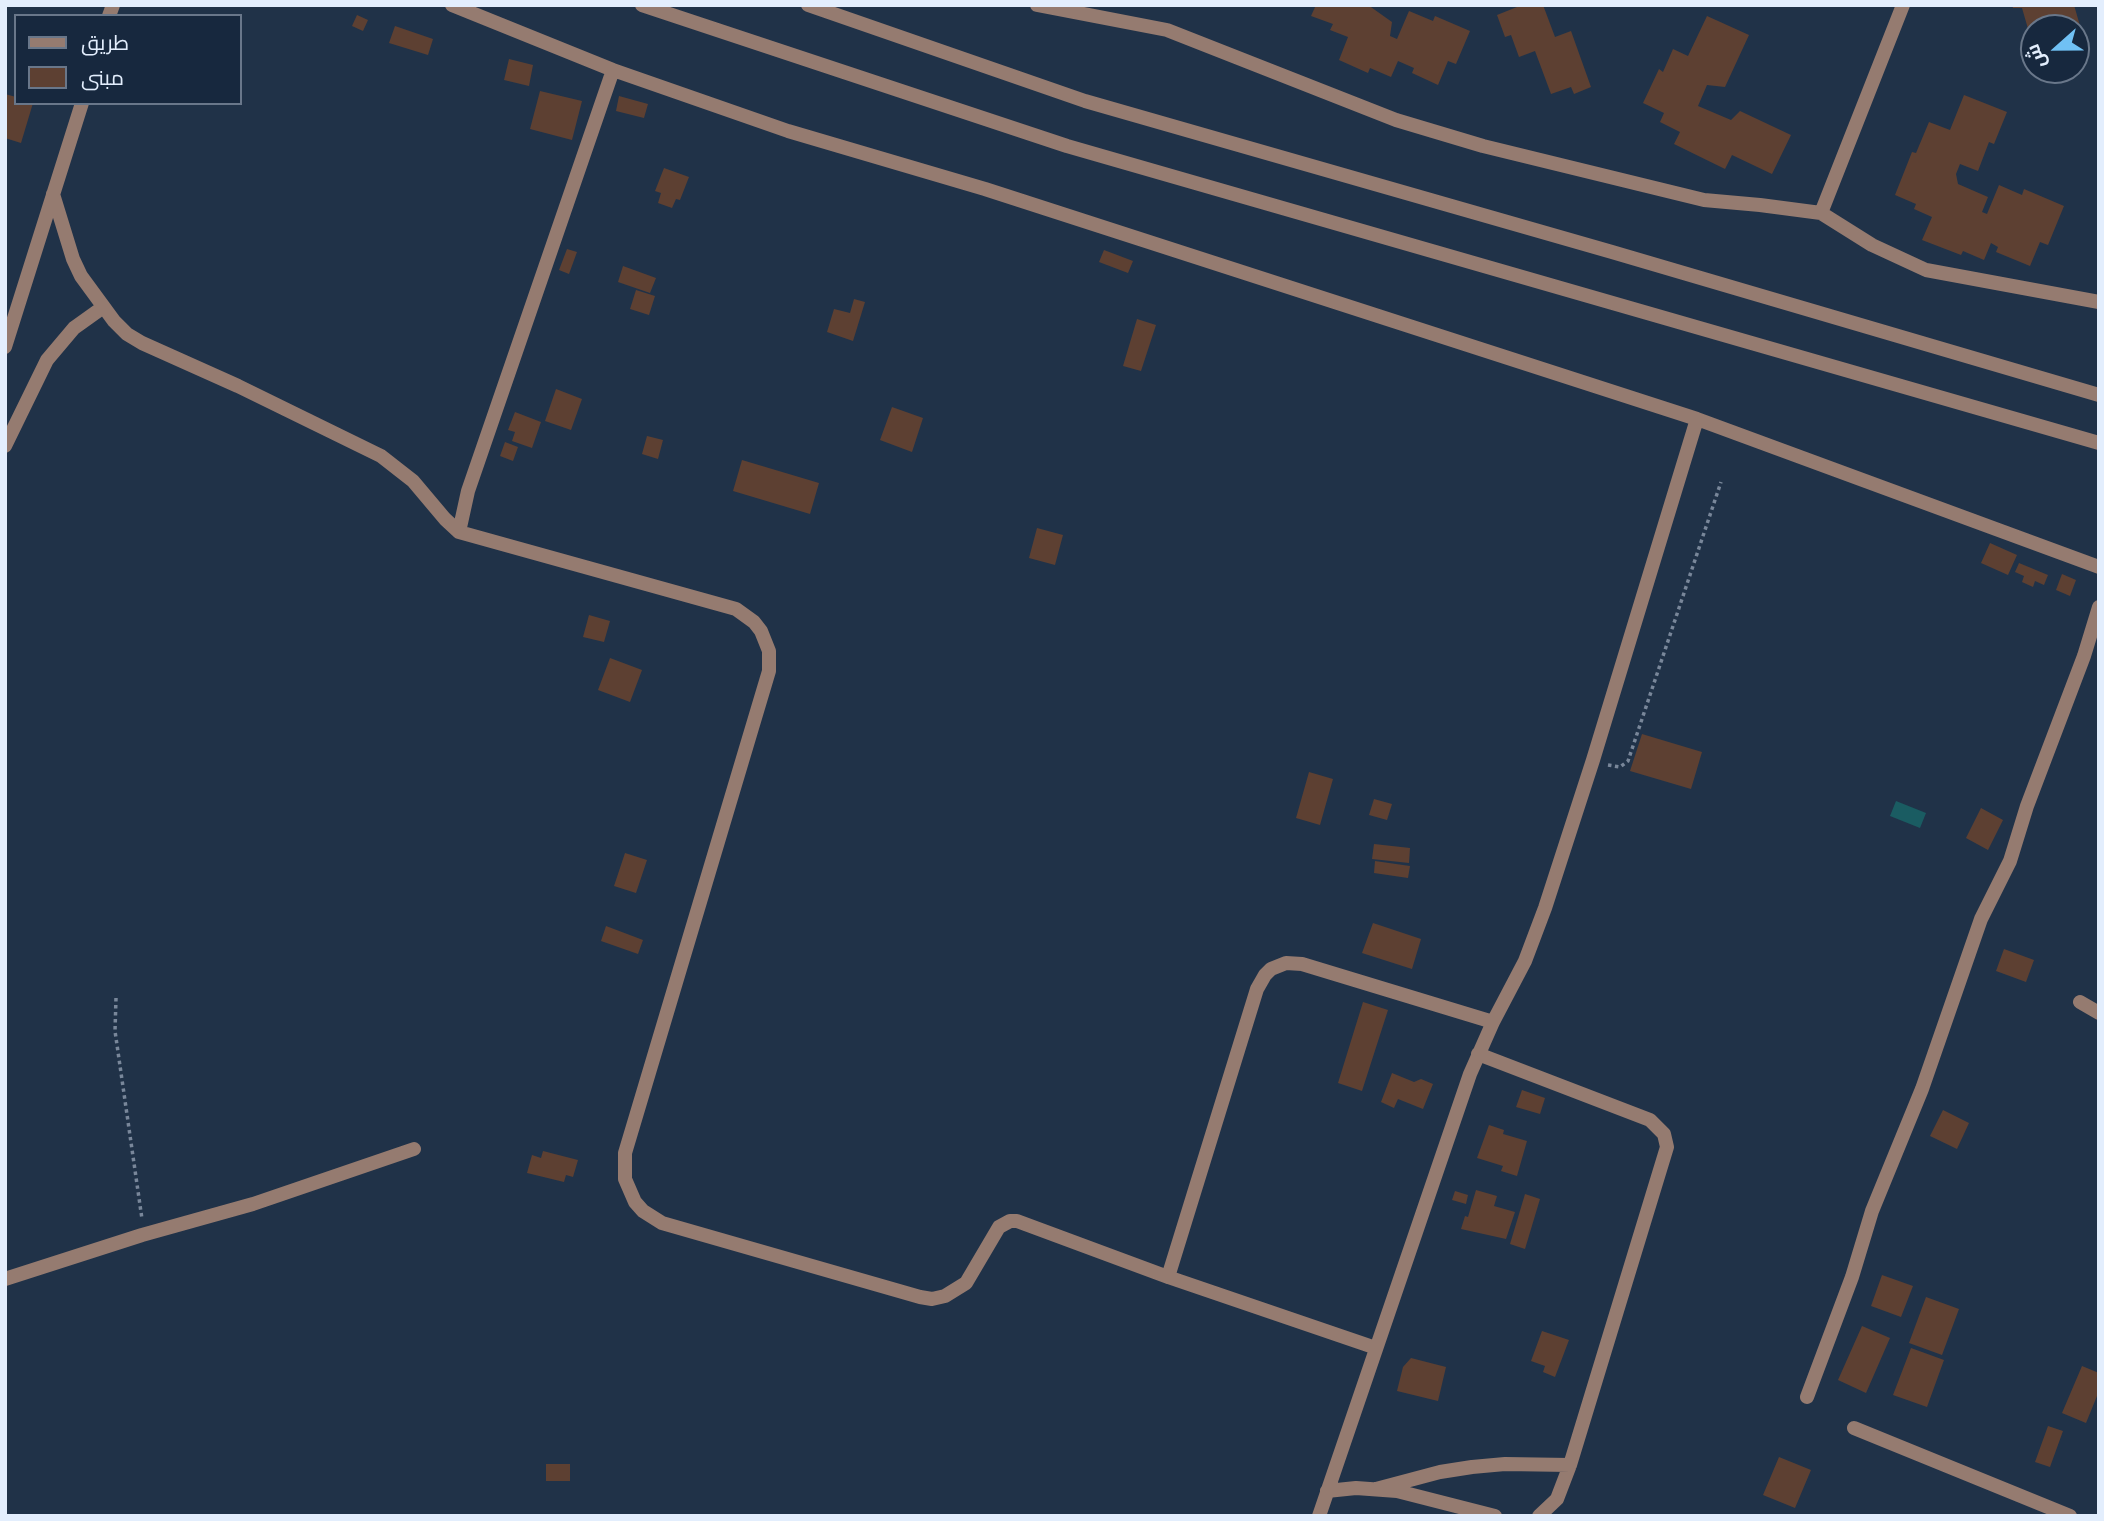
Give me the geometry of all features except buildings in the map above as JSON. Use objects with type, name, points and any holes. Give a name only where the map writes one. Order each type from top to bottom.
[{"type":"street","points":[[452,5],[613,70],[788,131],[985,189],[1697,419],[1892,489],[2099,568]]},
{"type":"street","points":[[642,5],[1067,146],[2099,443]]},
{"type":"street","points":[[808,5],[1085,101],[2099,395]]},
{"type":"street","points":[[1037,5],[1167,30],[1396,120],[1483,146],[1704,200],[1821,213],[1872,245],[1926,270],[2099,302]]},
{"type":"street","points":[[1821,213],[1903,5]]},
{"type":"street","points":[[459,532],[468,491],[613,70]]},
{"type":"street","points":[[5,347],[81,105]]},
{"type":"street","points":[[53,194],[81,276],[102,308],[127,334],[159,353],[238,386],[381,456],[413,481],[459,532],[736,609],[754,622],[761,631],[769,651],[769,671],[625,1153],[625,1179],[635,1202],[643,1211],[662,1223],[932,1299],[944,1296],[966,1283],[995,1233],[1004,1223],[1024,1222],[1168,1276],[1376,1348]]},
{"type":"street","points":[[5,446],[47,360],[74,328],[102,308]]},
{"type":"street","points":[[1319,1516],[1478,1054],[1513,988],[1536,935],[1593,760],[1697,419]]},
{"type":"street","points":[[1807,1397],[1852,1277],[1871,1211],[1922,1089],[1981,919],[2010,862],[2027,806],[2084,656],[2099,607]]},
{"type":"street","points":[[1168,1276],[1256,989],[1271,969],[1286,963],[1301,964],[1493,1023]]},
{"type":"street","points":[[2080,1002],[2099,1013]]},
{"type":"street","points":[[1478,1054],[1650,1120],[1660,1129],[1666,1141],[1667,1154],[1570,1465],[1557,1499],[1539,1516]]},
{"type":"street","points":[[5,1279],[142,1235],[253,1204],[414,1149]]},
{"type":"street","points":[[1854,1428],[2070,1516]]},
{"type":"street","points":[[1376,1489],[1472,1466],[1570,1465]]},
{"type":"street","points":[[1327,1491],[1376,1489],[1418,1495],[1495,1516]]},
{"type":"path","points":[[1593,760],[1616,767],[1628,761],[1721,482]]},
{"type":"path","points":[[116,999],[115,1031],[141,1203],[142,1235]]},
{"type":"shaded area","points":[[1896,801],[1926,813],[1920,828],[1890,816]]}]
